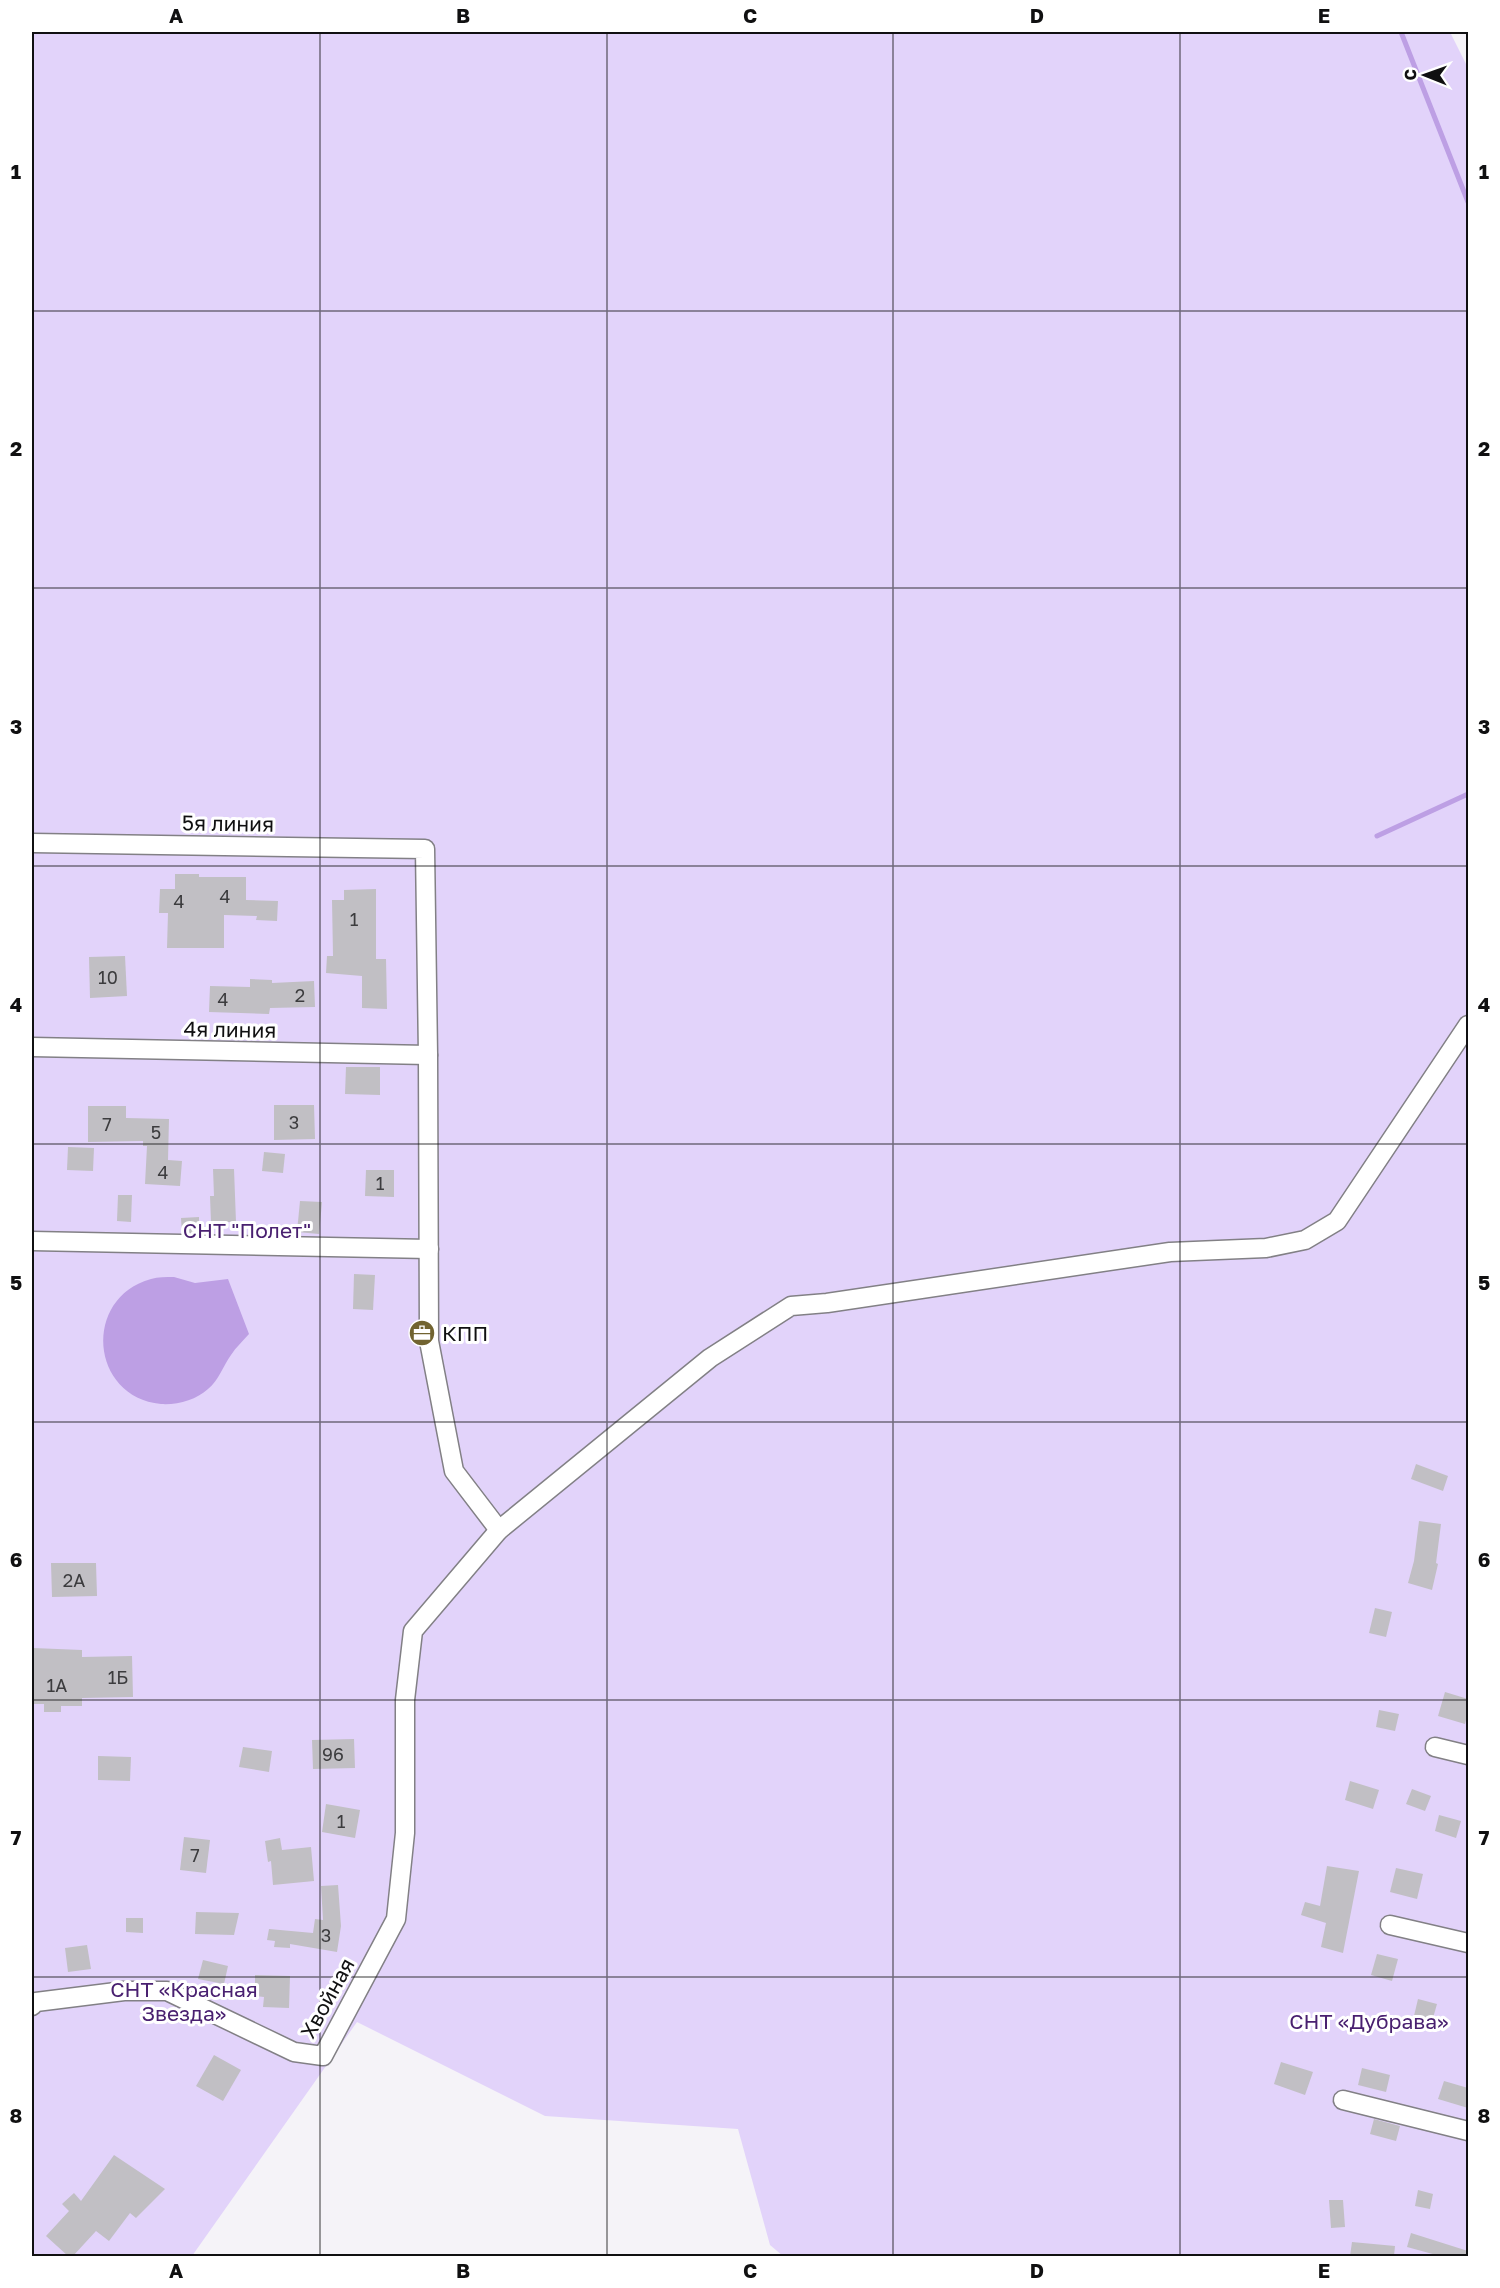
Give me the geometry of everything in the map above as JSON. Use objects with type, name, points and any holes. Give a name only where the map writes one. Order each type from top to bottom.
[{"type":"street","name":"5я линия","points":[[32,843],[424,849],[428,1055]]},
{"type":"street","points":[[428,1055],[429,1341],[454,1471],[499,1530],[710,1358],[791,1306],[827,1303],[1170,1252],[1266,1248],[1305,1240],[1337,1221],[1468,1025]]},
{"type":"street","name":"4я линия","points":[[32,1047],[428,1055]]},
{"type":"street","points":[[32,1241],[429,1250]]},
{"type":"street","name":"Хвойная","points":[[32,2006],[36,2002],[124,1991],[167,1991],[294,2052],[323,2056],[396,1919],[405,1833],[405,1700],[413,1631],[499,1530]]},
{"type":"street","points":[[1435,1747],[1468,1755]]},
{"type":"street","points":[[1390,1925],[1468,1943]]},
{"type":"street","points":[[1343,2100],[1468,2131]]},
{"type":"green space","points":[[32,32],[1450,32],[1468,68],[1468,2256],[783,2256],[770,2245],[738,2129],[545,2116],[357,2022],[192,2256],[32,2256]]},
{"type":"shaded area","points":[[174,1277],[195,1283],[228,1279],[249,1334],[233,1352],[212,1385],[203,1393],[186,1401],[161,1404],[137,1397],[120,1384],[108,1366],[104,1346],[105,1325],[113,1306],[129,1290],[151,1279]]},
{"type":"building","points":[[175,874],[199,874],[199,877],[246,877],[246,900],[278,901],[277,921],[256,920],[257,916],[224,915],[224,948],[167,948],[168,913],[159,913],[160,889],[175,889]]},
{"type":"building","points":[[376,889],[376,959],[386,959],[387,1009],[362,1008],[362,976],[326,973],[327,956],[333,956],[332,900],[344,900],[344,890]]},
{"type":"building","points":[[125,956],[127,996],[90,998],[89,957]]},
{"type":"building","points":[[250,979],[272,980],[272,983],[314,981],[315,1007],[270,1008],[269,1014],[209,1012],[210,986],[250,987]]},
{"type":"building","points":[[346,1067],[380,1067],[380,1095],[345,1094]]},
{"type":"building","points":[[274,1105],[314,1105],[315,1139],[274,1140]]},
{"type":"building","points":[[88,1106],[126,1106],[126,1118],[169,1119],[168,1160],[182,1161],[180,1186],[145,1184],[147,1146],[143,1146],[143,1141],[88,1142]]},
{"type":"building","points":[[68,1147],[94,1148],[93,1171],[67,1170]]},
{"type":"building","points":[[264,1152],[285,1154],[283,1173],[262,1171]]},
{"type":"building","points":[[213,1169],[234,1169],[236,1222],[211,1222],[210,1196],[214,1196]]},
{"type":"building","points":[[366,1170],[394,1170],[394,1197],[365,1196]]},
{"type":"building","points":[[118,1195],[132,1195],[131,1222],[117,1221]]},
{"type":"building","points":[[300,1201],[322,1202],[319,1234],[297,1232]]},
{"type":"building","points":[[199,1217],[199,1233],[182,1233],[181,1218]]},
{"type":"building","points":[[354,1274],[375,1275],[373,1310],[353,1309]]},
{"type":"building","points":[[1416,1464],[1448,1476],[1443,1491],[1411,1479]]},
{"type":"building","points":[[1419,1521],[1441,1524],[1436,1563],[1438,1564],[1432,1590],[1408,1583],[1414,1561]]},
{"type":"building","points":[[51,1563],[96,1563],[97,1596],[52,1597]]},
{"type":"building","points":[[1375,1608],[1392,1612],[1386,1637],[1369,1633]]},
{"type":"building","points":[[33,1648],[82,1650],[82,1657],[132,1656],[133,1697],[82,1698],[82,1706],[61,1706],[61,1712],[44,1712],[44,1704],[32,1704]]},
{"type":"building","points":[[1445,1692],[1468,1699],[1465,1724],[1438,1716]]},
{"type":"building","points":[[1379,1710],[1399,1714],[1395,1731],[1376,1727]]},
{"type":"building","points":[[354,1739],[355,1768],[313,1769],[312,1740]]},
{"type":"building","points":[[243,1747],[272,1751],[269,1772],[239,1767]]},
{"type":"building","points":[[98,1756],[131,1757],[130,1781],[98,1780]]},
{"type":"building","points":[[1350,1781],[1379,1790],[1373,1809],[1345,1800]]},
{"type":"building","points":[[1412,1789],[1431,1796],[1425,1811],[1406,1804]]},
{"type":"building","points":[[326,1804],[360,1810],[355,1838],[322,1832]]},
{"type":"building","points":[[1439,1815],[1461,1821],[1456,1838],[1435,1831]]},
{"type":"building","points":[[184,1837],[210,1840],[206,1873],[180,1870]]},
{"type":"building","points":[[280,1838],[282,1850],[311,1847],[314,1881],[273,1885],[271,1861],[268,1862],[265,1841]]},
{"type":"building","points":[[1327,1866],[1359,1871],[1343,1953],[1321,1947],[1326,1923],[1301,1915],[1305,1902],[1320,1906]]},
{"type":"building","points":[[1396,1868],[1423,1874],[1417,1899],[1390,1892]]},
{"type":"building","points":[[338,1885],[341,1926],[337,1952],[290,1944],[290,1948],[274,1947],[275,1941],[267,1940],[269,1929],[313,1933],[315,1919],[323,1920],[321,1886]]},
{"type":"building","points":[[196,1912],[239,1913],[234,1935],[195,1934]]},
{"type":"building","points":[[126,1918],[143,1918],[143,1933],[126,1932]]},
{"type":"building","points":[[87,1945],[91,1969],[68,1972],[65,1948]]},
{"type":"building","points":[[1377,1954],[1398,1959],[1392,1981],[1371,1975]]},
{"type":"building","points":[[203,1960],[228,1966],[224,1984],[198,1979]]},
{"type":"building","points":[[255,1975],[290,1976],[289,2008],[263,2007],[264,1997],[255,1996]]},
{"type":"building","points":[[1418,1999],[1437,2004],[1431,2025],[1413,2020]]},
{"type":"building","points":[[214,2055],[241,2070],[223,2101],[196,2086]]},
{"type":"building","points":[[1281,2062],[1313,2072],[1305,2095],[1274,2084]]},
{"type":"building","points":[[1362,2068],[1390,2075],[1386,2092],[1358,2085]]},
{"type":"building","points":[[1444,2081],[1468,2088],[1468,2108],[1438,2099]]},
{"type":"building","points":[[1374,2119],[1400,2126],[1396,2141],[1370,2134]]},
{"type":"building","points":[[114,2155],[165,2189],[136,2218],[130,2213],[109,2241],[96,2231],[73,2256],[68,2256],[46,2236],[69,2211],[62,2204],[74,2193],[81,2201]]},
{"type":"building","points":[[1418,2190],[1433,2194],[1430,2209],[1415,2206]]},
{"type":"building","points":[[1329,2200],[1343,2200],[1345,2227],[1331,2228]]},
{"type":"building","points":[[1411,2233],[1468,2251],[1468,2256],[1440,2256],[1407,2247]]},
{"type":"building","points":[[1352,2242],[1395,2246],[1394,2256],[1350,2256]]},
{"type":"waterway","points":[[1401,32],[1468,202]]},
{"type":"waterway","points":[[1377,836],[1468,794]]},
{"type":"place","name":"КПП","points":[[422,1333]]},
{"type":"park label","name":"СНТ \"Полет\"","points":[[247,1230]]},
{"type":"park label","name":"СНТ «Красная Звезда»","points":[[184,2001]]},
{"type":"park label","name":"СНТ «Дубрава»","points":[[1369,2021]]}]
